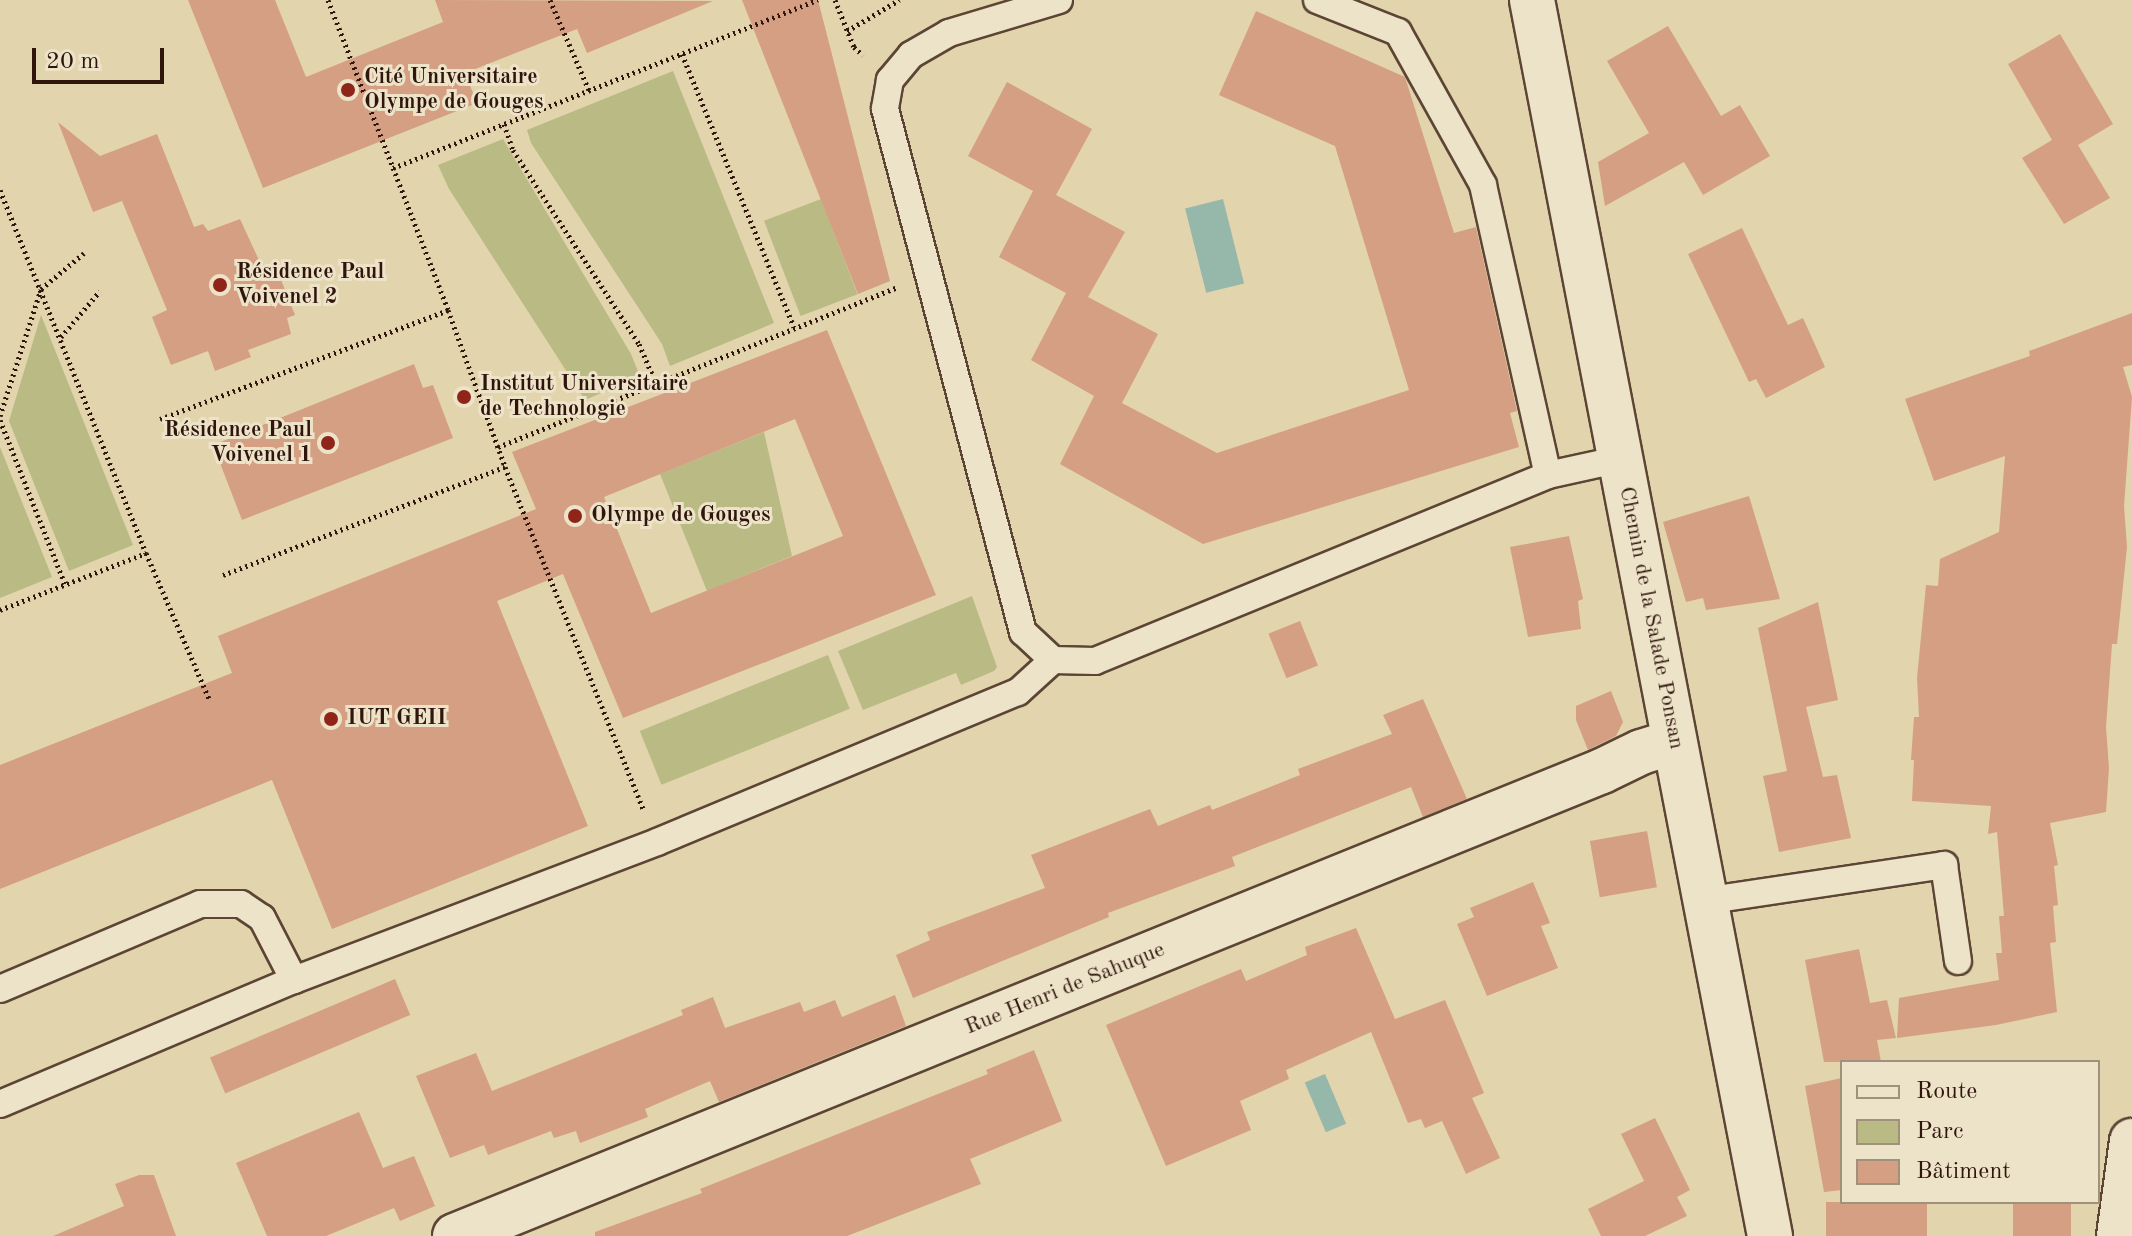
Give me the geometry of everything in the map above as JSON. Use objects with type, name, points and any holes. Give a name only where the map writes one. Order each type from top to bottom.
[{"type":"street","name":"Chemin de la Salade Ponsan","points":[[1532,0],[1770,1236]]},
{"type":"street","name":"Rue Henri de Sahuque","points":[[455,1236],[1602,771],[1641,752],[1674,742]]},
{"type":"street","points":[[2119,1236],[2132,1141]]},
{"type":"lane","points":[[1059,0],[949,33],[911,55],[890,80],[885,109],[1023,632],[1053,660],[1095,661],[1548,475],[1621,459]]},
{"type":"lane","points":[[1317,0],[1398,32],[1483,185],[1548,475]]},
{"type":"lane","points":[[0,1104],[294,980],[657,842],[1018,692],[1053,660]]},
{"type":"lane","points":[[1704,901],[1944,865],[1958,961]]},
{"type":"lane","points":[[0,989],[200,904],[241,904],[262,918],[294,980]]},
{"type":"path","points":[[328,0],[505,467],[657,842]]},
{"type":"path","points":[[550,0],[589,90]]},
{"type":"path","points":[[393,168],[818,0]]},
{"type":"path","points":[[835,0],[847,31],[899,0]]},
{"type":"path","points":[[682,54],[794,327]]},
{"type":"path","points":[[504,124],[513,150],[639,344],[656,383]]},
{"type":"path","points":[[0,190],[146,553],[210,701]]},
{"type":"path","points":[[65,584],[0,418],[41,289],[84,253]]},
{"type":"path","points":[[61,337],[100,291]]},
{"type":"path","points":[[498,447],[856,302]]},
{"type":"path","points":[[160,419],[448,310]]},
{"type":"path","points":[[223,575],[505,467]]},
{"type":"path","points":[[0,610],[146,553]]},
{"type":"green space","points":[[673,71],[774,323],[670,366],[662,344],[531,143],[527,130]]},
{"type":"green space","points":[[503,139],[631,354],[640,376],[585,400],[449,189],[438,165]]},
{"type":"green space","points":[[821,199],[858,294],[801,316],[764,221]]},
{"type":"green space","points":[[41,315],[133,545],[69,571],[9,421]]},
{"type":"green space","points":[[764,432],[792,556],[707,591],[660,474]]},
{"type":"green space","points":[[0,447],[52,577],[0,598]]},
{"type":"green space","points":[[972,596],[997,667],[994,671],[961,685],[956,673],[863,710],[838,651]]},
{"type":"green space","points":[[828,655],[850,709],[662,785],[640,731]]},
{"type":"shaded area","points":[[1223,199],[1244,283],[1206,293],[1185,208]]},
{"type":"shaded area","points":[[1325,1074],[1346,1124],[1326,1132],[1305,1083]]},
{"type":"building","name":"Cité Universitaire Olympe de Gouges","points":[[188,0],[275,0],[306,77],[443,22],[435,0],[713,1],[587,53],[577,29],[465,73],[477,103],[263,188]]},
{"type":"building","points":[[742,0],[818,0],[890,281],[858,294]]},
{"type":"building","points":[[1256,11],[1405,77],[1454,233],[1476,227],[1517,411],[1510,413],[1519,447],[1203,544],[1060,464],[1094,396],[1031,360],[1066,293],[999,257],[1033,191],[968,156],[1007,82],[1092,129],[1056,195],[1125,232],[1088,297],[1158,334],[1122,403],[1217,453],[1409,390],[1335,146],[1219,95]]},
{"type":"building","points":[[1668,26],[1721,116],[1740,105],[1770,156],[1703,195],[1684,162],[1605,206],[1598,162],[1649,133],[1607,61]]},
{"type":"building","points":[[2060,34],[2113,124],[2078,145],[2110,198],[2064,224],[2022,158],[2052,140],[2008,64]]},
{"type":"building","name":"Résidence Paul Voivenel 2","points":[[58,122],[100,156],[157,134],[194,227],[203,224],[208,231],[240,219],[264,271],[276,267],[295,315],[287,318],[291,334],[248,350],[251,357],[215,371],[208,351],[171,365],[152,317],[167,310],[122,201],[93,212]]},
{"type":"building","points":[[1742,228],[1788,325],[1803,318],[1825,367],[1766,398],[1756,379],[1749,382],[1688,254]]},
{"type":"building","points":[[2132,313],[2132,365],[2123,367],[2132,397],[2124,506],[2127,547],[2117,644],[2112,644],[2106,727],[2109,768],[2106,812],[2050,823],[2058,865],[2054,866],[2058,905],[2053,906],[2056,942],[2050,943],[2057,1012],[1996,1025],[1897,1038],[1899,998],[1999,980],[1996,953],[2002,953],[1999,916],[2004,916],[1997,832],[1988,834],[1991,806],[1912,801],[1914,760],[1911,760],[1914,717],[1919,717],[1917,678],[1926,585],[1938,586],[1940,559],[1999,532],[2005,456],[1934,481],[1905,399],[2030,356],[2029,351]]},
{"type":"building","name":"IUT GEII","points":[[827,330],[936,595],[623,718],[563,574],[497,601],[588,826],[332,929],[272,780],[0,889],[0,765],[232,673],[218,636],[536,509],[512,452]],"holes":[[[795,419],[843,536],[651,613],[604,497]]]},
{"type":"building","name":"Résidence Paul Voivenel 1","points":[[414,364],[423,388],[433,385],[453,438],[242,520],[213,445]]},
{"type":"building","points":[[1749,496],[1780,599],[1706,610],[1703,598],[1686,602],[1663,522]]},
{"type":"building","points":[[1569,536],[1583,599],[1578,601],[1581,629],[1528,637],[1510,547]]},
{"type":"building","points":[[1818,602],[1838,700],[1806,707],[1823,777],[1837,775],[1851,838],[1779,852],[1763,776],[1787,771],[1758,628]]},
{"type":"building","points":[[1300,621],[1318,666],[1286,678],[1268,634]]},
{"type":"building","points":[[1611,691],[1623,722],[1616,736],[1588,750],[1576,720],[1576,706]]},
{"type":"building","points":[[1423,699],[1467,799],[1423,817],[1411,787],[1232,857],[1235,866],[1108,913],[1109,917],[913,998],[896,955],[930,940],[927,932],[1045,888],[1031,855],[1150,809],[1158,826],[1210,805],[1212,810],[1300,775],[1298,769],[1392,734],[1383,715]]},
{"type":"building","points":[[1647,831],[1657,887],[1600,897],[1590,841]]},
{"type":"building","points":[[1533,882],[1550,923],[1541,926],[1558,968],[1487,996],[1457,924],[1474,917],[1470,908]]},
{"type":"building","points":[[1356,928],[1395,1019],[1445,1000],[1484,1093],[1472,1098],[1500,1158],[1466,1174],[1442,1121],[1425,1128],[1421,1119],[1408,1123],[1371,1032],[1286,1070],[1289,1079],[1240,1101],[1251,1130],[1166,1166],[1106,1025],[1241,969],[1246,981],[1307,955],[1305,947]]},
{"type":"building","points":[[1859,949],[1870,1003],[1887,1000],[1896,1038],[1877,1040],[1881,1060],[1824,1062],[1805,960]]},
{"type":"building","points":[[395,979],[410,1015],[225,1093],[210,1058]]},
{"type":"building","points":[[895,995],[906,1026],[719,1102],[710,1081],[645,1109],[648,1117],[580,1143],[576,1131],[554,1138],[551,1131],[488,1155],[484,1145],[450,1158],[416,1076],[476,1053],[492,1091],[683,1015],[681,1010],[713,997],[725,1028],[800,1002],[804,1012],[835,1000],[842,1017]]},
{"type":"building","points":[[1034,1050],[1062,1121],[970,1159],[981,1184],[847,1236],[595,1236],[595,1232],[702,1193],[700,1189],[988,1074],[986,1070]]},
{"type":"building","points":[[1840,1078],[1840,1190],[1824,1192],[1805,1086]]},
{"type":"building","points":[[359,1112],[383,1168],[414,1156],[435,1206],[400,1221],[394,1208],[326,1236],[267,1236],[236,1163]]},
{"type":"building","points":[[1655,1118],[1690,1190],[1677,1197],[1687,1216],[1645,1236],[1601,1236],[1588,1209],[1644,1181],[1621,1134]]},
{"type":"building","points":[[139,1175],[154,1175],[176,1236],[53,1236],[124,1206],[115,1184]]},
{"type":"building","points":[[1826,1202],[1927,1204],[1927,1236],[1826,1236]]},
{"type":"building","points":[[2013,1204],[2071,1204],[2071,1236],[2013,1236]]},
{"type":"place","name":"Cité Universitaire Olympe de Gouges","points":[[348,90]]},
{"type":"place","name":"Résidence Paul Voivenel 2","points":[[220,285]]},
{"type":"place","name":"Institut Universitaire de Technologie","points":[[464,397]]},
{"type":"place","name":"Résidence Paul Voivenel 1","points":[[328,443]]},
{"type":"place","name":"Olympe de Gouges","points":[[575,516]]},
{"type":"place","name":"IUT GEII","points":[[331,719]]}]
